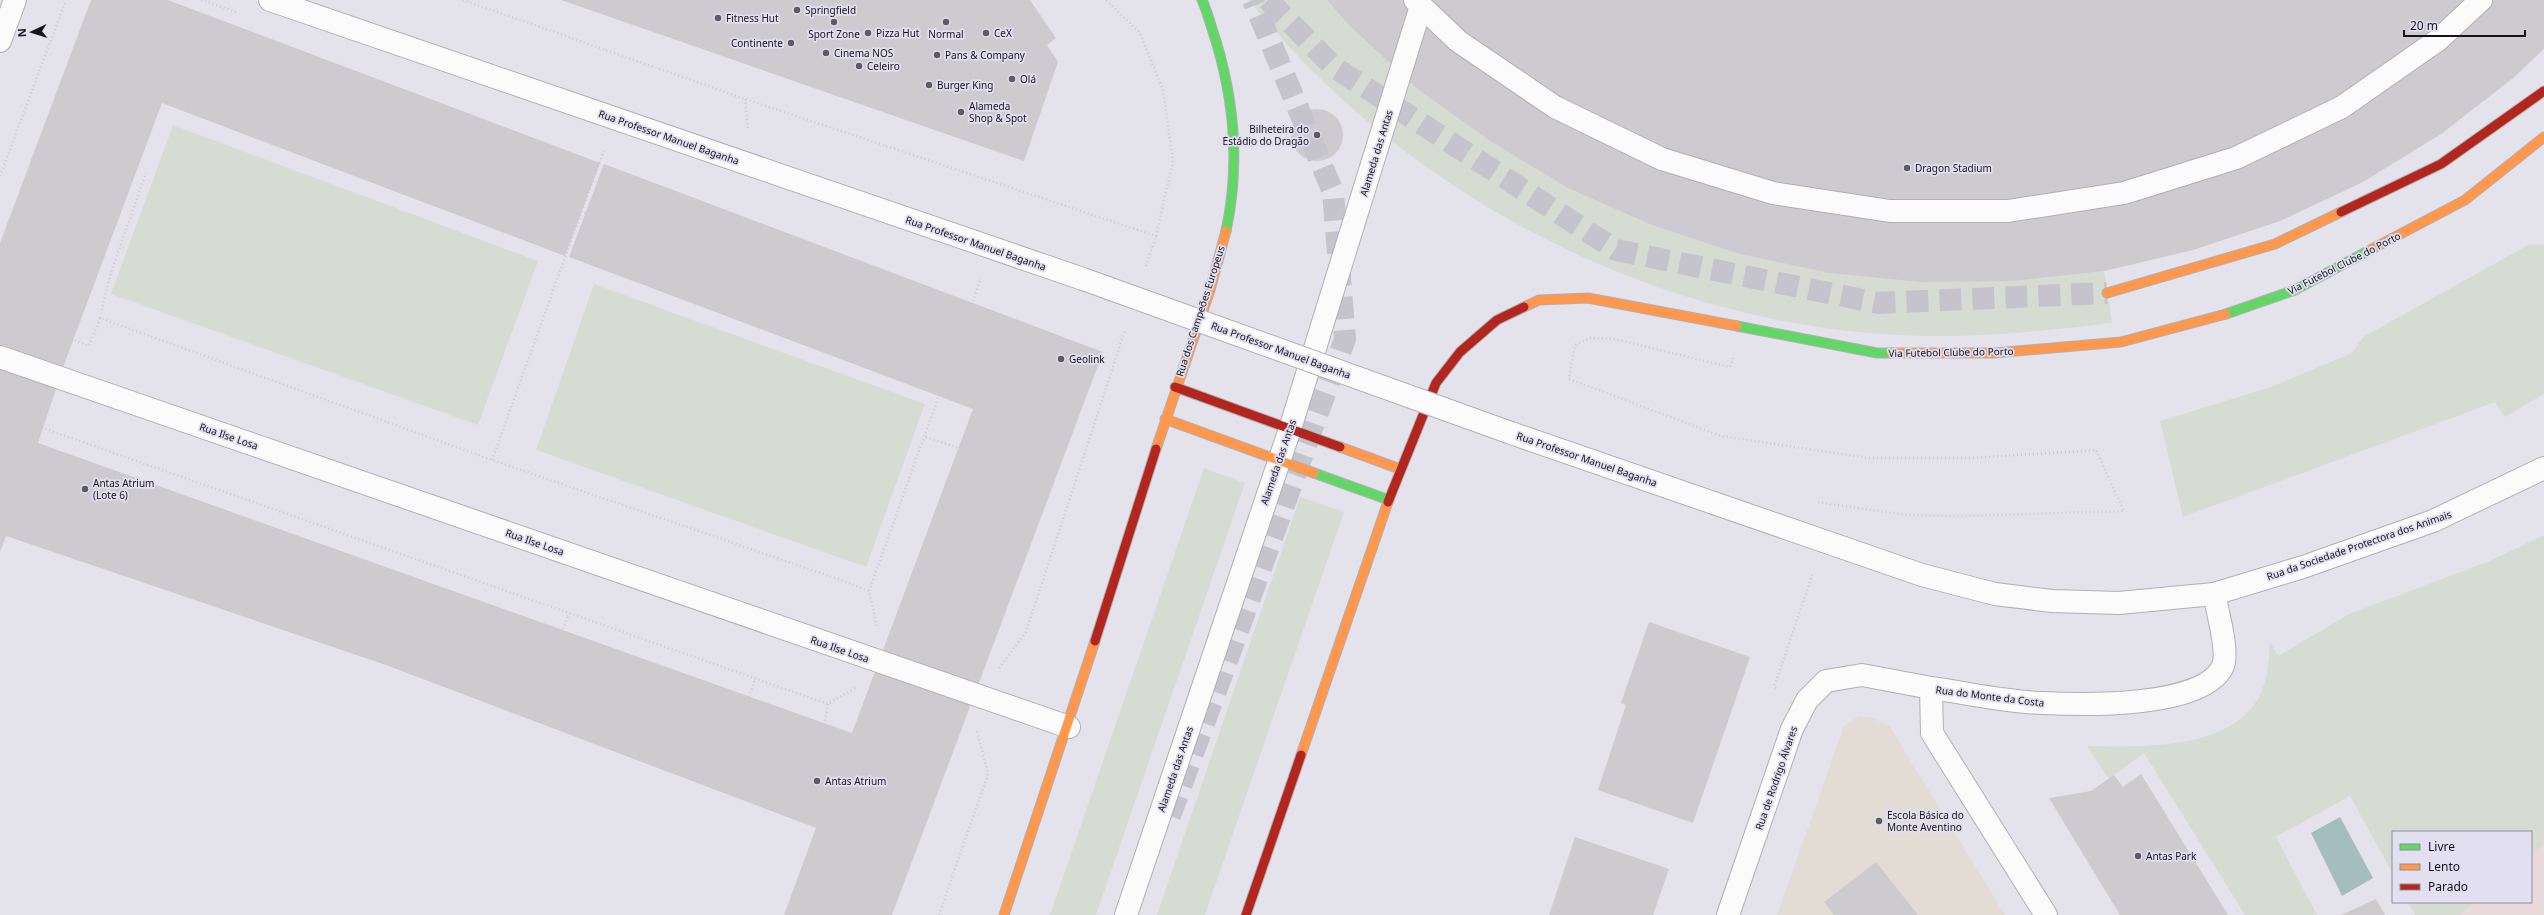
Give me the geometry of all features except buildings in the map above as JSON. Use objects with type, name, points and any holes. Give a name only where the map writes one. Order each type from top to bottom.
[{"type":"main road","name":"Rua dos Campeões Europeus","points":[[1175,387],[1213,276],[1228,219],[1235,169],[1233,117],[1224,68],[1202,0]]},
{"type":"main road","points":[[2107,293],[2275,244],[2441,164],[2544,91]]},
{"type":"main road","name":"Via Futebol Clube do Porto","points":[[1400,469],[1436,383],[1460,352],[1497,320],[1539,300],[1588,298],[1877,353],[1995,353],[2121,342],[2208,320],[2295,290],[2465,200],[2544,137]]},
{"type":"main road","points":[[1004,915],[1069,727],[1175,387],[1400,469],[1246,915]]},
{"type":"main road","points":[[1165,419],[1389,500]]},
{"type":"street","points":[[0,41],[15,0]]},
{"type":"street","name":"Rua Professor Manuel Baganha","points":[[270,0],[1083,279],[1511,432],[1776,524],[1840,549],[1922,575],[1995,594],[2052,601],[2119,603],[2214,594]]},
{"type":"street","points":[[1418,3],[1458,41],[1555,108],[1662,159],[1773,193],[1890,211],[2008,211],[2124,193],[2236,158],[2342,107],[2438,40],[2481,0]]},
{"type":"street","name":"Alameda das Antas","points":[[1126,915],[1290,429],[1418,3]]},
{"type":"street","name":"Rua Ilse Losa","points":[[0,357],[1069,727]]},
{"type":"street","name":"Rua da Sociedade Protectora dos Animais","points":[[2214,594],[2303,567],[2433,521],[2544,468]]},
{"type":"street","name":"Rua do Monte da Costa","points":[[2046,915],[1932,733],[1932,688],[2042,703],[2114,703],[2190,693],[2210,682],[2222,668],[2225,654],[2214,594]]},
{"type":"street","name":"Rua de Rodrigo Álvares","points":[[1728,915],[1792,729],[1807,700],[1826,681],[1862,675],[1932,688]]},
{"type":"path","points":[[0,176],[66,0]]},
{"type":"path","points":[[463,0],[745,99],[1156,236]]},
{"type":"path","points":[[1106,0],[1140,33],[1163,90],[1173,161],[1156,236],[1144,274]]},
{"type":"path","points":[[492,460],[605,148]]},
{"type":"path","points":[[557,162],[545,198],[607,221],[620,186]]},
{"type":"path","points":[[0,312],[89,346],[100,318],[110,275],[146,173]]},
{"type":"path","points":[[877,628],[869,591],[926,437],[982,276]]},
{"type":"path","points":[[100,318],[492,460],[869,591]]},
{"type":"path","points":[[998,669],[1026,632],[1127,326]]},
{"type":"path","points":[[1742,328],[1730,367],[1614,339],[1590,338],[1575,345],[1569,380],[1722,436],[1868,458],[1972,458],[2096,450],[2124,511],[1961,516],[1907,515],[1809,501]]},
{"type":"path","points":[[0,414],[828,704]]},
{"type":"path","points":[[926,437],[999,462]]},
{"type":"path","points":[[1774,687],[1815,566]]},
{"type":"path","points":[[563,629],[569,614]]},
{"type":"path","points":[[749,696],[755,679]]},
{"type":"path","points":[[858,686],[828,704],[820,746],[889,769]]},
{"type":"path","points":[[939,915],[988,774],[976,730],[969,728]]},
{"type":"shaded area","name":"Dragon Stadium","points":[[1249,0],[2544,0],[2544,49],[2513,78],[2441,134],[2280,221],[2193,250],[2104,271],[2112,323],[1997,334],[1928,336],[1831,329],[1736,310],[1642,281],[1552,242],[1466,194],[1386,137],[1314,72]]},
{"type":"shaded area","points":[[173,125],[538,261],[478,425],[111,294]]},
{"type":"shaded area","points":[[2528,245],[2544,245],[2544,394],[2505,417],[2495,402],[2183,517],[2160,421],[2271,387],[2352,353],[2363,337]]},
{"type":"shaded area","points":[[594,284],[925,404],[866,567],[536,450]]},
{"type":"shaded area","points":[[1204,468],[1245,483],[1096,915],[1050,915]]},
{"type":"shaded area","points":[[1300,497],[1344,512],[1205,915],[1157,915]]},
{"type":"shaded area","points":[[2544,535],[2544,844],[2532,854],[2532,831],[2392,831],[2392,872],[2350,796],[2276,837],[2317,915],[2245,915],[2144,753],[2109,779],[2087,746],[2159,745],[2184,742],[2208,736],[2230,726],[2248,712],[2261,693],[2267,674],[2270,642],[2278,656],[2349,614],[2490,561]]},
{"type":"shaded area","name":"Escola Básica do Monte Aventino","points":[[1859,716],[1873,718],[1890,727],[2005,915],[1777,915],[1844,726]]},
{"type":"shaded area","points":[[2340,817],[2373,878],[2342,896],[2311,833]]},
{"type":"shaded area","points":[[2544,844],[2544,915],[2459,915],[2474,903],[2532,903],[2532,854]]},
{"type":"shaded area","points":[[2409,903],[2474,903],[2459,915],[2415,915]]},
{"type":"tunnel","points":[[1170,816],[1345,339],[1333,192],[1253,0]]},
{"type":"tunnel","points":[[1268,0],[1334,67],[1616,250],[1878,303],[2107,293]]},
{"type":"traffic: fast","points":[[1202,0],[1216,41],[1228,88],[1231,112],[1234,159],[1233,183],[1226,231]]},
{"type":"traffic: fast","points":[[2226,314],[2295,290],[2370,250]]},
{"type":"traffic: fast","points":[[1737,326],[1877,353],[1891,353]]},
{"type":"traffic: fast","points":[[1314,473],[1389,500]]},
{"type":"traffic: slow","points":[[2370,250],[2465,200],[2544,137]]},
{"type":"traffic: slow","points":[[2107,293],[2275,244],[2341,212]]},
{"type":"traffic: slow","points":[[1156,449],[1210,290],[1226,231]]},
{"type":"traffic: slow","points":[[1524,307],[1539,300],[1588,298],[1737,326]]},
{"type":"traffic: slow","points":[[1891,353],[1995,353],[2121,342],[2226,314]]},
{"type":"traffic: slow","points":[[1165,419],[1314,473]]},
{"type":"traffic: slow","points":[[1340,447],[1400,469]]},
{"type":"traffic: slow","points":[[1301,755],[1388,502]]},
{"type":"traffic: slow","points":[[1004,915],[1095,641]]},
{"type":"traffic: jam","points":[[2341,212],[2441,164],[2544,91]]},
{"type":"traffic: jam","points":[[1388,502],[1436,383],[1460,352],[1497,320],[1524,307]]},
{"type":"traffic: jam","points":[[1175,387],[1340,447]]},
{"type":"traffic: jam","points":[[1095,641],[1156,449]]},
{"type":"traffic: jam","points":[[1246,915],[1301,755]]},
{"type":"place","name":"Springfield","points":[[797,10]]},
{"type":"place","name":"Fitness Hut","points":[[718,18]]},
{"type":"place","name":"Sport Zone","points":[[834,22]]},
{"type":"place","name":"Normal","points":[[946,22]]},
{"type":"place","name":"Pizza Hut","points":[[868,33]]},
{"type":"place","name":"CeX","points":[[986,33]]},
{"type":"place","name":"Continente","points":[[791,43]]},
{"type":"place","name":"Cinema NOS","points":[[826,53]]},
{"type":"place","name":"Pans & Company","points":[[937,55]]},
{"type":"place","name":"Celeiro","points":[[859,66]]},
{"type":"place","name":"Olá","points":[[1012,79]]},
{"type":"place","name":"Burger King","points":[[929,85]]},
{"type":"place","name":"Alameda Shop & Spot","points":[[961,112]]},
{"type":"place","name":"Bilheteira do Estádio do Dragão","points":[[1317,135]]},
{"type":"place","name":"Dragon Stadium","points":[[1907,168]]},
{"type":"place","name":"Geolink","points":[[1061,359]]},
{"type":"place","name":"Antas Atrium (Lote 6)","points":[[85,489]]},
{"type":"place","name":"Antas Atrium","points":[[817,781]]},
{"type":"place","name":"Escola Básica do Monte Aventino","points":[[1879,821]]},
{"type":"place","name":"Antas Park","points":[[2138,856]]}]
